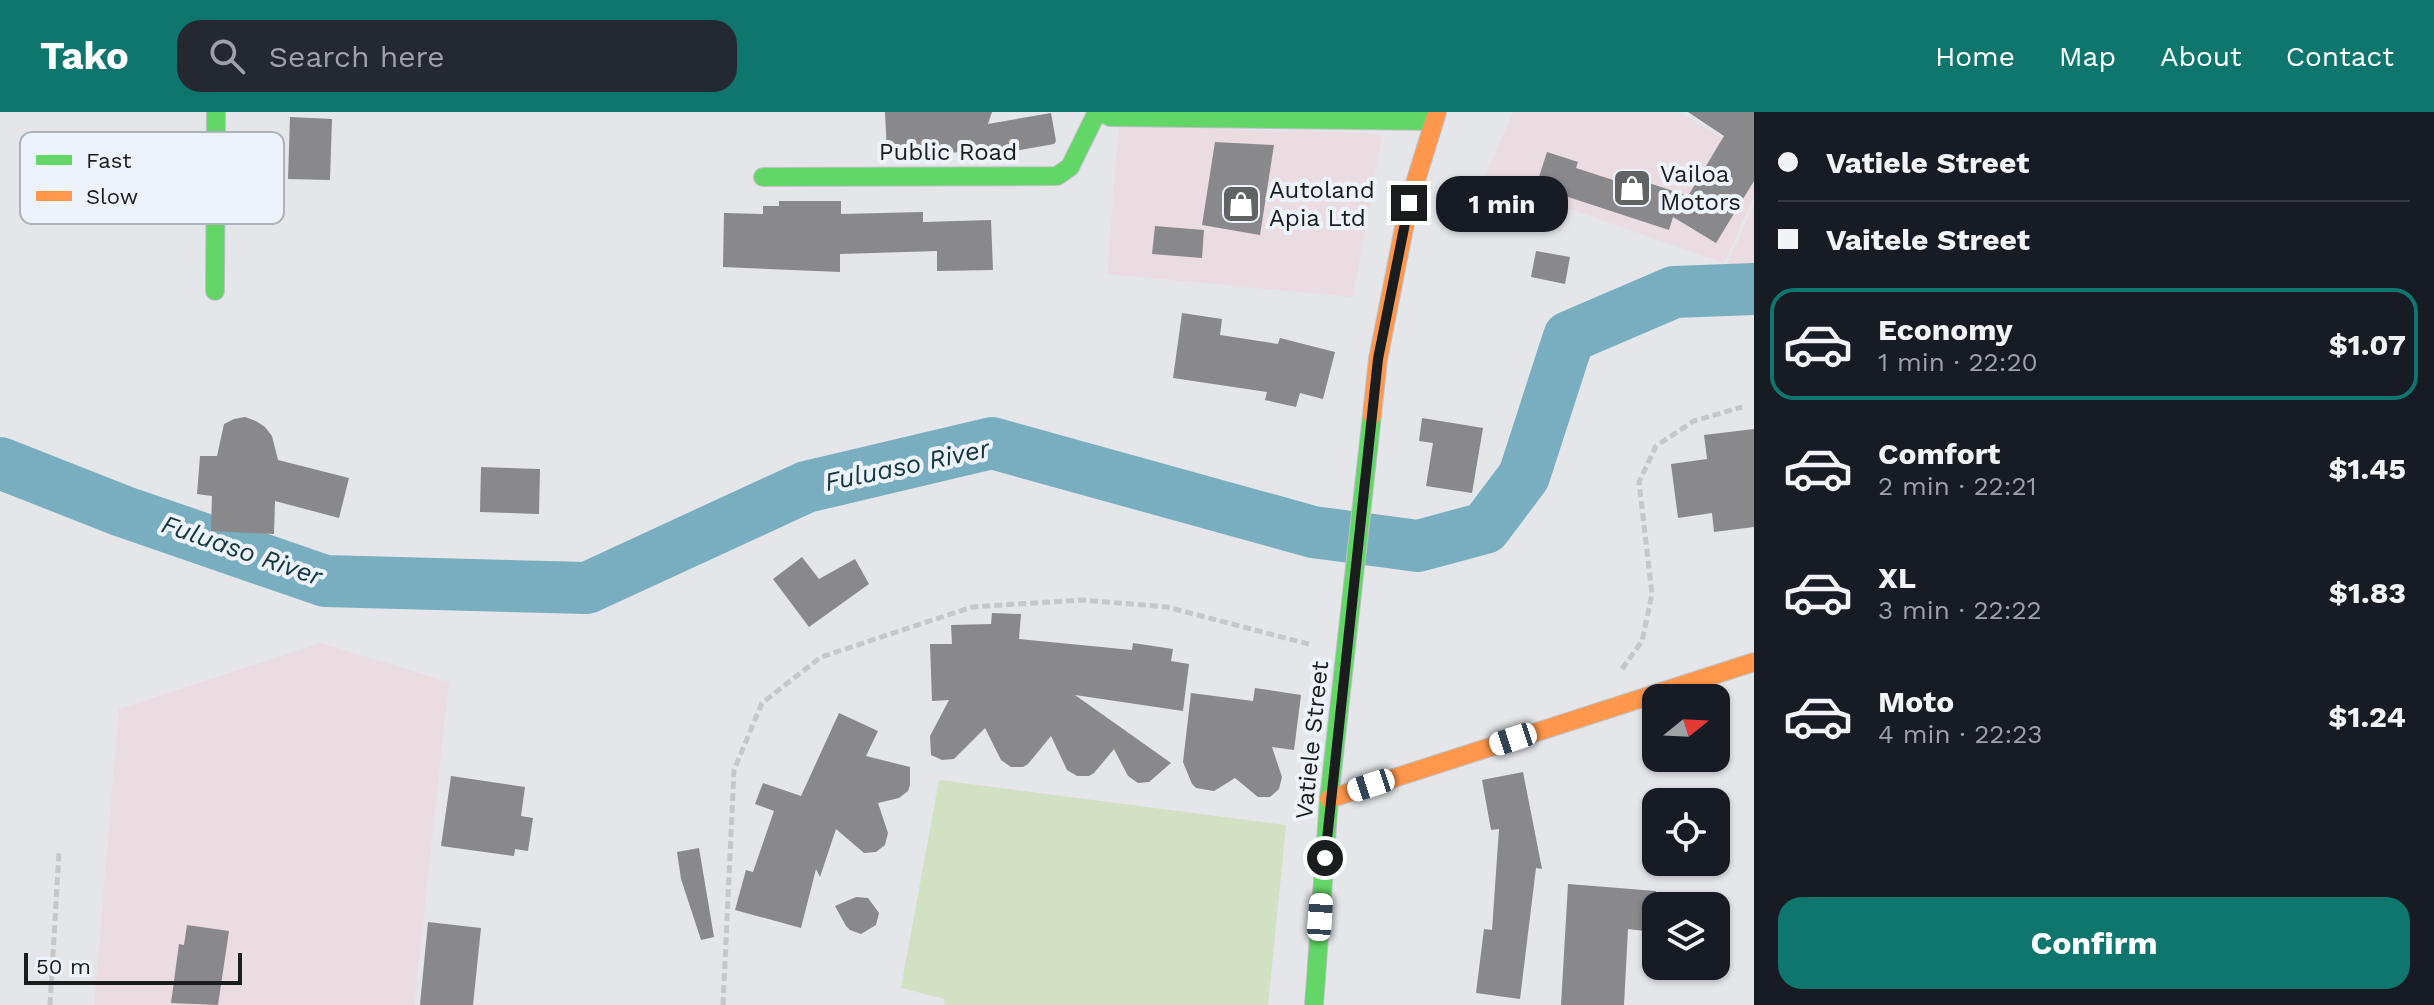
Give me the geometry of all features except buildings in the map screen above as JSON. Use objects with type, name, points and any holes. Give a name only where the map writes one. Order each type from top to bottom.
[{"type":"street","points":[[216,112],[216,132]]},
{"type":"street","name":"Public Road","points":[[763,177],[1057,176],[1070,167],[1099,112],[1110,117],[1435,116]]},
{"type":"street","name":"Vatiele Street","points":[[1314,1005],[1329,799],[1378,359],[1409,203],[1435,116]]},
{"type":"street","points":[[215,224],[215,291]]},
{"type":"street","points":[[1329,799],[1754,662]]},
{"type":"path","points":[[1420,163],[1517,213]]},
{"type":"path","points":[[1617,677],[1642,641],[1652,594],[1639,482],[1656,446],[1694,421],[1742,407]]},
{"type":"path","points":[[723,1005],[734,770],[762,703],[821,657],[972,607],[1082,600],[1167,607],[1346,652]]},
{"type":"path","points":[[50,1005],[59,852]]},
{"type":"shaded area","name":"Vailoa Motors","points":[[1513,112],[1679,112],[1748,153],[1754,112],[1754,197],[1724,263],[1484,179]]},
{"type":"shaded area","name":"Autoland Apia Ltd","points":[[1119,126],[1382,134],[1353,297],[1107,274]]},
{"type":"shaded area","points":[[1754,204],[1754,267],[1727,265]]},
{"type":"shaded area","points":[[321,643],[449,682],[414,1005],[94,1005],[119,709]]},
{"type":"green space","points":[[939,780],[1286,825],[1268,1005],[944,1005],[945,999],[901,988]]},
{"type":"waterway","name":"Fuluaso River","points":[[0,463],[122,511],[325,581],[587,588],[806,487],[992,443],[1313,532],[1418,546],[1485,528],[1524,476],[1569,337],[1674,292],[1754,289]]},
{"type":"traffic: fast","points":[[216,112],[216,132]]},
{"type":"traffic: fast","points":[[763,177],[1057,176],[1070,167],[1097,112]]},
{"type":"traffic: fast","points":[[1101,112],[1110,117],[1432,121]]},
{"type":"traffic: fast","points":[[215,224],[215,291]]},
{"type":"traffic: fast","points":[[1314,1005],[1329,799],[1372,415]]},
{"type":"traffic: slow","points":[[1372,415],[1378,359],[1409,203],[1437,112]]},
{"type":"traffic: slow","points":[[1329,799],[1754,662]]},
{"type":"place","name":"Vailoa Motors","points":[[1632,188]]},
{"type":"place","name":"Autoland Apia Ltd","points":[[1241,204]]},
{"type":"route","points":[[1325,858],[1378,359],[1409,203]]}]
